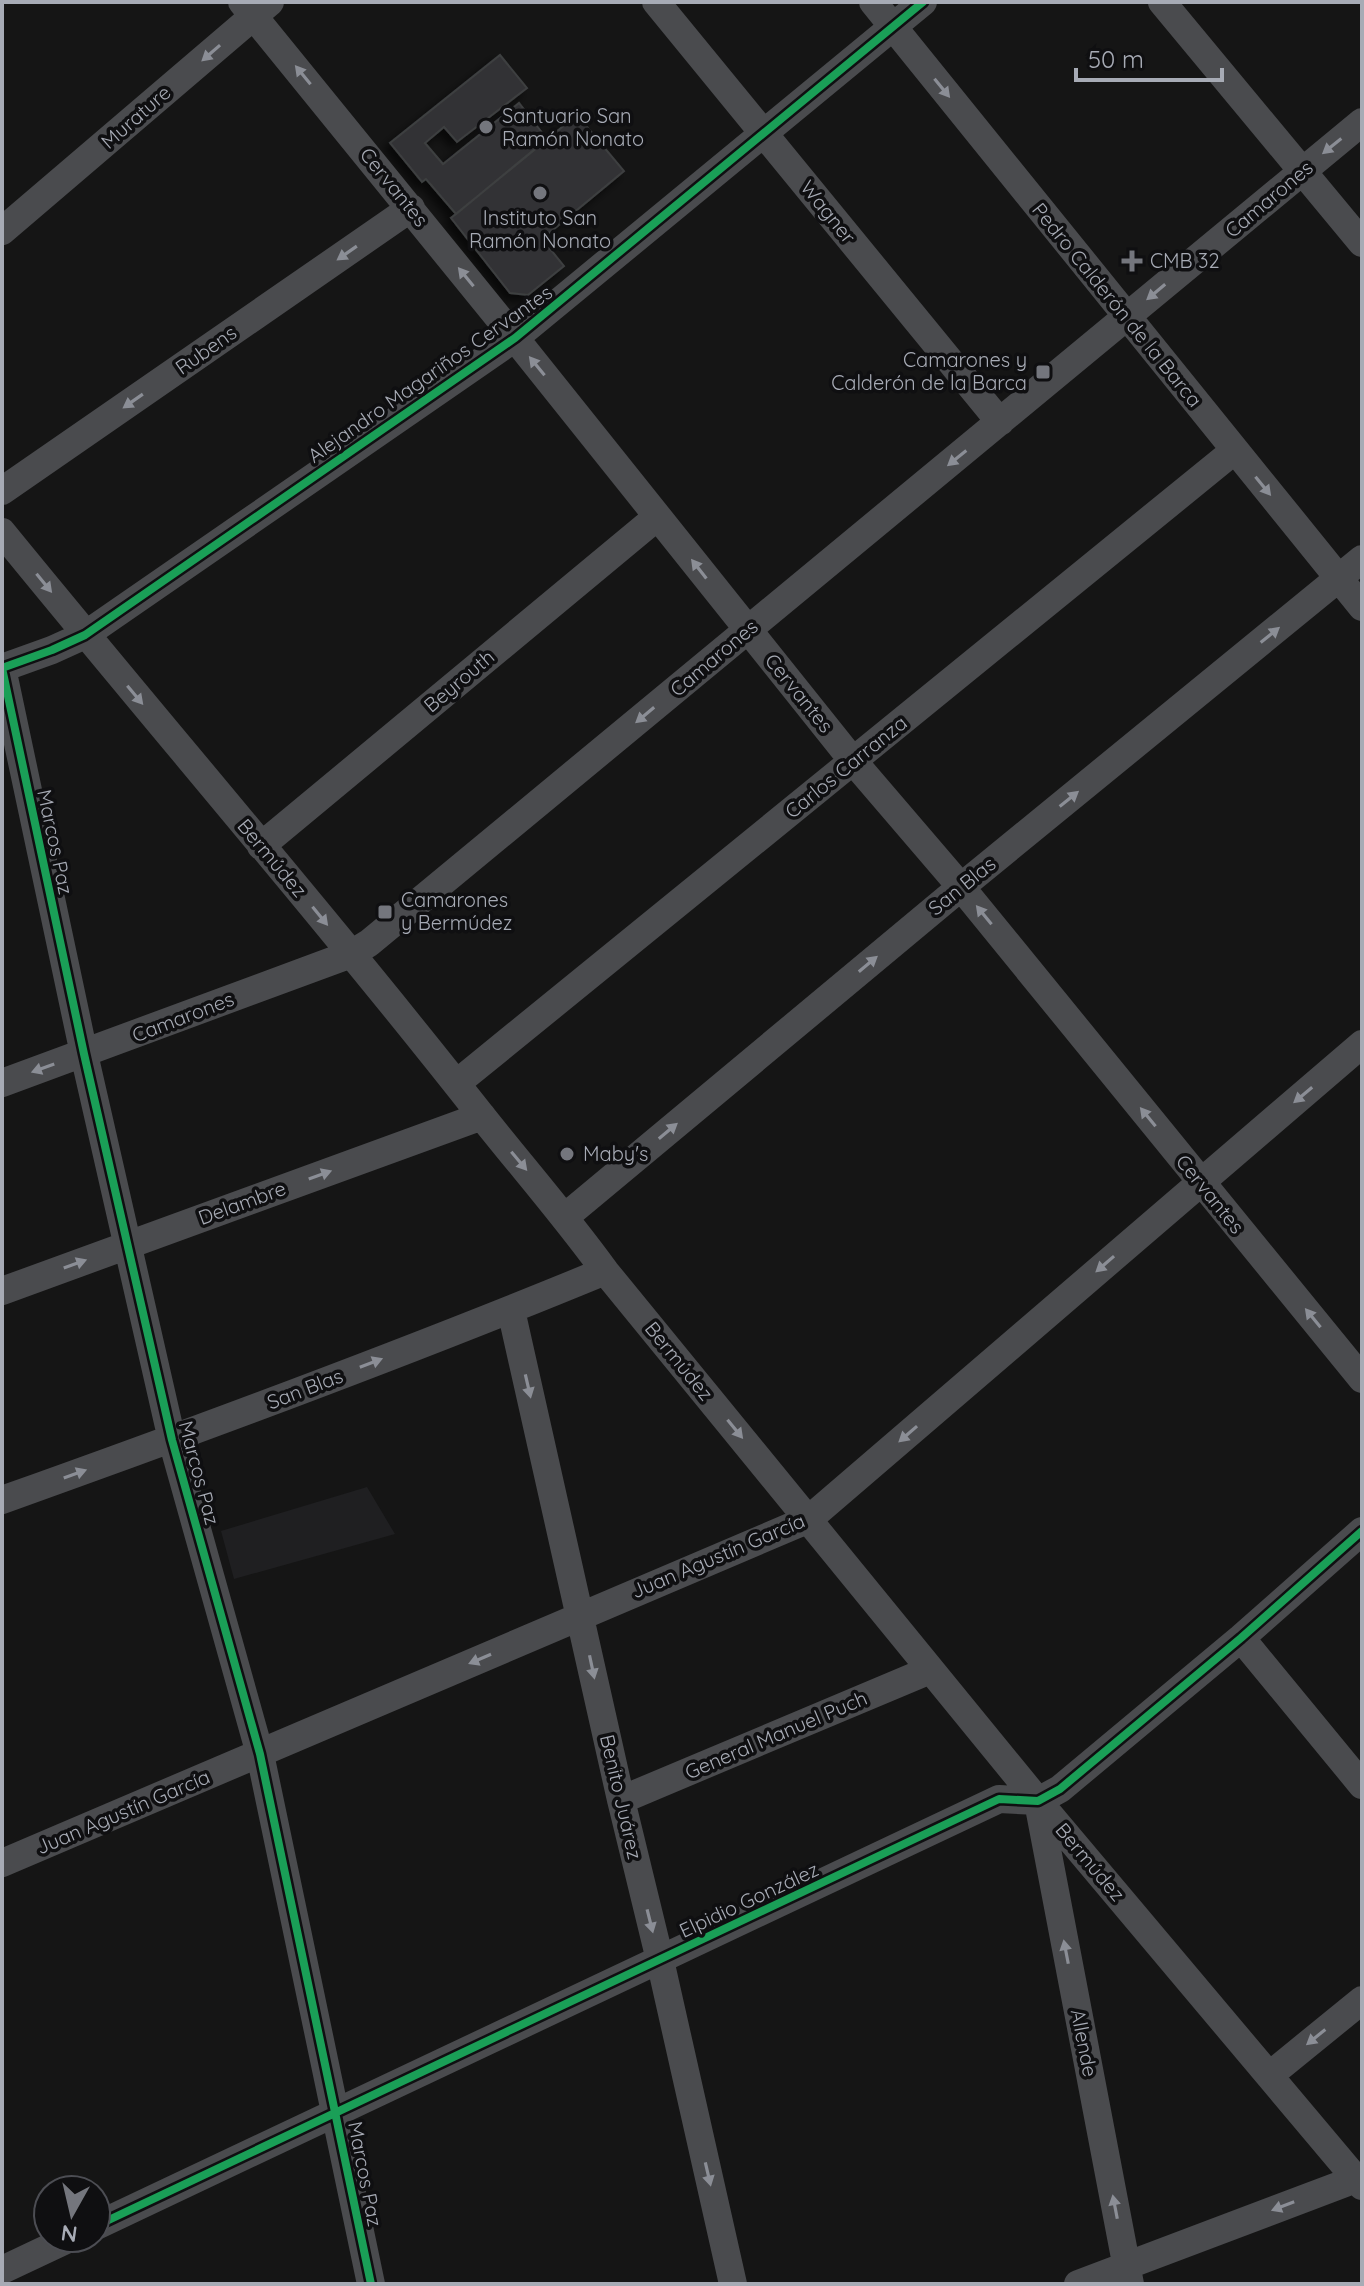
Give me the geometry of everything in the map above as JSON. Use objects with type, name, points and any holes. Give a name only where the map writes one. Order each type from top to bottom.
[{"type":"street","name":"Wagner","points":[[656,2],[1000,422]]},
{"type":"street","name":"Pedro Calderón de la Barca","points":[[873,2],[1362,607]]},
{"type":"street","name":"Alejandro Magariños Cervantes","points":[[2,668],[85,635],[515,338],[923,2]]},
{"type":"street","points":[[1162,2],[1362,243]]},
{"type":"street","name":"Cervantes","points":[[255,7],[411,208],[853,761],[961,887],[1362,1379]]},
{"type":"street","name":"Murature","points":[[2,231],[255,7]]},
{"type":"street","name":"Camarones","points":[[2,1083],[351,954],[378,936],[1362,122]]},
{"type":"street","name":"Rubens","points":[[2,491],[411,208]]},
{"type":"street","name":"Carlos Carranza","points":[[457,1083],[1235,450]]},
{"type":"street","name":"Beyrouth","points":[[261,846],[657,517]]},
{"type":"street","name":"Bermúdez","points":[[2,532],[457,1083],[605,1271],[930,1670],[1359,2182]]},
{"type":"street","name":"San Blas","points":[[565,1217],[1362,559]]},
{"type":"street","name":"Marcos Paz","points":[[2,668],[84,1054],[172,1440],[260,1754],[371,2284]]},
{"type":"street","name":"Juan Agustín García","points":[[2,1863],[809,1519],[1362,1044]]},
{"type":"street","name":"Delambre","points":[[2,1291],[482,1116]]},
{"type":"street","name":"San Blas","points":[[2,1500],[172,1440],[605,1271]]},
{"type":"street","name":"Benito Juárez","points":[[511,1310],[733,2284]]},
{"type":"street","points":[[1038,1801],[1060,1789],[1241,1638],[1362,1531]]},
{"type":"street","points":[[1241,1638],[1362,1785]]},
{"type":"street","name":"General Manuel Puch","points":[[621,1800],[930,1670]]},
{"type":"street","name":"Elpidio González","points":[[112,2218],[999,1799],[1038,1801]]},
{"type":"street","name":"Allende","points":[[1038,1801],[1128,2275]]},
{"type":"street","points":[[1270,2075],[1362,2000]]},
{"type":"street","points":[[1078,2284],[1128,2275],[1359,2182]]},
{"type":"street","points":[[2,2270],[36,2254]]},
{"type":"shaded area","points":[[367,1487],[395,1534],[234,1579],[221,1531]]},
{"type":"building","name":"Santuario San Ramón Nonato","points":[[500,55],[527,88],[457,142],[444,127],[425,143],[443,164],[519,103],[547,139],[456,214],[426,179],[422,182],[390,143]]},
{"type":"building","name":"Instituto San Ramón Nonato","points":[[577,115],[624,171],[542,239],[564,266],[528,295],[510,293],[451,218]]},
{"type":"cycle path","points":[[371,2284],[260,1754],[172,1440],[84,1054],[2,668],[85,635],[515,338],[923,2]]},
{"type":"cycle path","points":[[112,2218],[999,1799],[1038,1801],[1060,1789],[1241,1638],[1362,1531]]},
{"type":"place","name":"Santuario San Ramón Nonato","points":[[486,127]]},
{"type":"place","name":"Instituto San Ramón Nonato","points":[[540,193]]},
{"type":"place","name":"CMB 32","points":[[1132,261]]},
{"type":"place","name":"Camarones y Calderón de la Barca","points":[[1043,372]]},
{"type":"place","name":"Camarones y Bermúdez","points":[[385,912]]},
{"type":"place","name":"Maby's","points":[[567,1154]]}]
